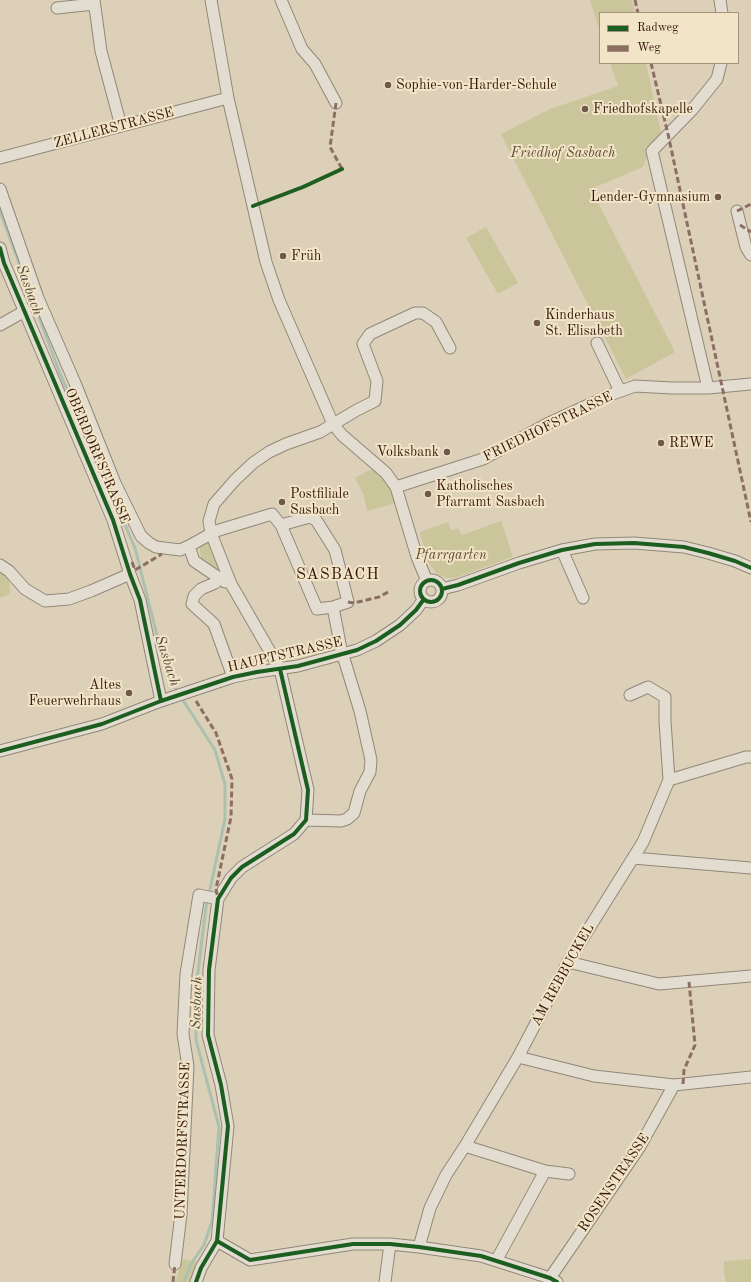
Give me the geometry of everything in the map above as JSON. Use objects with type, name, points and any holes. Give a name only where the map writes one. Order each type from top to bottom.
[{"type":"street","points":[[211,0],[228,98],[266,262],[279,300],[333,424],[342,435],[386,473],[396,487],[417,557],[427,581]]},
{"type":"street","points":[[281,0],[302,49],[315,64],[336,103]]},
{"type":"street","points":[[720,0],[722,12]]},
{"type":"street","points":[[57,8],[94,2],[101,51],[121,126]]},
{"type":"street","points":[[708,388],[652,151],[692,110],[717,79],[721,64]]},
{"type":"street","name":"ZELLERSTRASSE","points":[[0,158],[228,98]]},
{"type":"street","points":[[0,190],[38,298],[75,383],[115,483],[141,536],[156,547],[180,550],[211,533],[272,514],[281,525],[317,609],[333,607],[348,602],[335,550],[316,520],[310,517],[281,525]]},
{"type":"street","points":[[737,211],[746,247],[751,255]]},
{"type":"street","name":"OBERDORFSTRASSE","points":[[0,248],[4,263],[113,520],[140,600],[165,700]]},
{"type":"street","points":[[0,324],[25,311]]},
{"type":"street","points":[[196,1282],[201,1268],[217,1241],[228,1126],[221,1085],[208,1035],[209,970],[216,899],[231,878],[242,867],[294,834],[306,820],[308,790],[280,669],[230,584],[208,521],[214,504],[252,463],[269,452],[286,444],[320,432],[375,401],[377,381],[363,344],[370,334],[415,313],[423,313],[436,322],[450,348]]},
{"type":"street","points":[[597,344],[620,391]]},
{"type":"street","name":"FRIEDHOFSTRASSE","points":[[396,487],[483,459],[547,424],[620,391],[635,386],[708,388],[751,384]]},
{"type":"street","points":[[442,589],[562,550],[595,544],[615,543],[684,547],[735,561],[751,568]]},
{"type":"street","points":[[189,546],[194,560],[228,585],[230,584]]},
{"type":"street","points":[[562,550],[583,598]]},
{"type":"street","points":[[0,564],[9,571],[25,589],[45,601],[68,600],[130,574]]},
{"type":"street","points":[[219,578],[215,583],[201,589],[194,596],[192,604],[214,624],[233,677]]},
{"type":"street","points":[[434,580],[442,589],[442,595],[437,600],[430,602],[424,599],[420,593],[421,586],[427,581],[434,580]]},
{"type":"street","name":"HAUPTSTRASSE","points":[[0,751],[102,724],[165,700],[233,677],[298,666],[357,650],[376,641],[400,625],[416,610],[424,599]]},
{"type":"street","points":[[306,820],[341,821],[348,819],[354,813],[360,791],[370,772],[371,760],[360,711],[343,654],[333,607]]},
{"type":"street","points":[[630,695],[648,687],[665,697],[668,780],[746,757],[751,757]]},
{"type":"street","name":"AM REBBUCKEL","points":[[419,1247],[430,1208],[446,1175],[518,1057],[568,962],[643,842],[668,780]]},
{"type":"street","points":[[633,858],[751,868]]},
{"type":"street","name":"UNTERDORFSTRASSE","points":[[175,1264],[181,1214],[188,1066],[183,1034],[186,974],[199,895],[216,899]]},
{"type":"street","points":[[568,962],[660,984],[751,976]]},
{"type":"street","points":[[518,1057],[594,1076],[674,1085],[751,1077]]},
{"type":"street","name":"ROSENSTRASSE","points":[[553,1280],[639,1148],[674,1085]]},
{"type":"street","points":[[465,1146],[545,1171],[569,1174]]},
{"type":"street","points":[[496,1261],[545,1171]]},
{"type":"street","points":[[217,1241],[250,1260],[353,1244],[390,1244],[419,1247],[480,1256],[553,1280]]},
{"type":"street","points":[[384,1282],[390,1244]]},
{"type":"green space","points":[[590,0],[632,0],[635,12],[599,12],[599,28]]},
{"type":"green space","name":"Friedhof Sasbach","points":[[610,64],[646,64],[661,133],[645,148],[647,157],[643,167],[591,189],[675,352],[626,379],[501,134],[550,109],[618,86]]},
{"type":"green space","points":[[486,227],[518,283],[498,294],[466,238]]},
{"type":"green space","points":[[374,468],[389,485],[396,503],[367,511],[364,495],[355,478]]},
{"type":"green space","name":"Pfarrgarten","points":[[501,521],[513,557],[455,578],[446,578],[436,573],[427,560],[420,532],[448,522],[451,530],[458,528],[462,535]]},
{"type":"green space","points":[[209,541],[220,567],[217,569],[201,558],[199,545]]},
{"type":"green space","points":[[0,571],[9,580],[10,594],[0,598]]},
{"type":"green space","points":[[183,1259],[199,1262],[190,1282],[175,1282]]},
{"type":"green space","points":[[751,1259],[751,1282],[726,1282],[724,1261]]},
{"type":"waterway","name":"Sasbach","points":[[0,211],[59,371],[135,548],[159,643],[171,683],[178,692]]},
{"type":"waterway","name":"Sasbach","points":[[181,697],[215,750],[225,784],[225,819],[209,894]]},
{"type":"waterway","name":"Sasbach","points":[[184,1282],[191,1264],[204,1245],[212,1221],[219,1127],[196,1040],[196,988],[207,899]]},
{"type":"marked path","points":[[635,0],[638,12]]},
{"type":"marked path","points":[[651,64],[668,134],[751,522]]},
{"type":"marked path","points":[[336,103],[330,147],[342,169],[339,170]]},
{"type":"marked path","points":[[737,211],[751,204]]},
{"type":"marked path","points":[[740,225],[751,232]]},
{"type":"marked path","points":[[132,562],[135,570],[162,554]]},
{"type":"marked path","points":[[348,602],[354,603],[379,597],[390,591]]},
{"type":"marked path","points":[[196,701],[216,733],[232,779],[231,817],[216,889],[218,899]]},
{"type":"marked path","points":[[683,1084],[684,1070],[695,1045],[689,982]]},
{"type":"marked path","points":[[173,1282],[175,1264]]},
{"type":"cycle path","points":[[253,206],[303,187],[342,169]]},
{"type":"cycle path","points":[[0,248],[4,263],[113,520],[140,600],[161,701]]},
{"type":"cycle path","points":[[442,589],[562,550],[595,544],[634,543],[684,547],[735,561],[751,568]]},
{"type":"cycle path","points":[[431,580],[439,583],[442,591],[439,599],[431,602],[423,599],[420,591],[423,583],[431,580]]},
{"type":"cycle path","points":[[0,751],[102,724],[161,701],[233,677],[298,666],[357,650],[376,641],[400,625],[416,610],[424,599]]},
{"type":"cycle path","points":[[196,1282],[201,1268],[217,1241],[228,1126],[221,1085],[208,1035],[209,970],[218,899],[231,878],[242,867],[294,834],[306,820],[308,790],[280,669]]},
{"type":"cycle path","points":[[217,1241],[250,1260],[353,1244],[390,1244],[419,1247],[481,1256],[550,1278],[557,1282]]},
{"type":"place","name":"Sophie-von-Harder-Schule","points":[[388,85]]},
{"type":"place","name":"Friedhofskapelle","points":[[585,109]]},
{"type":"place","name":"Lender-Gymnasium","points":[[718,197]]},
{"type":"place","name":"Früh","points":[[283,256]]},
{"type":"place","name":"Kinderhaus St. Elisabeth","points":[[537,323]]},
{"type":"place","name":"REWE","points":[[661,443]]},
{"type":"place","name":"Volksbank","points":[[447,452]]},
{"type":"place","name":"Katholisches Pfarramt Sasbach","points":[[428,494]]},
{"type":"place","name":"Postfiliale Sasbach","points":[[282,502]]},
{"type":"place","name":"Altes Feuerwehrhaus","points":[[129,693]]},
{"type":"district","name":"SASBACH","points":[[338,575]]}]
